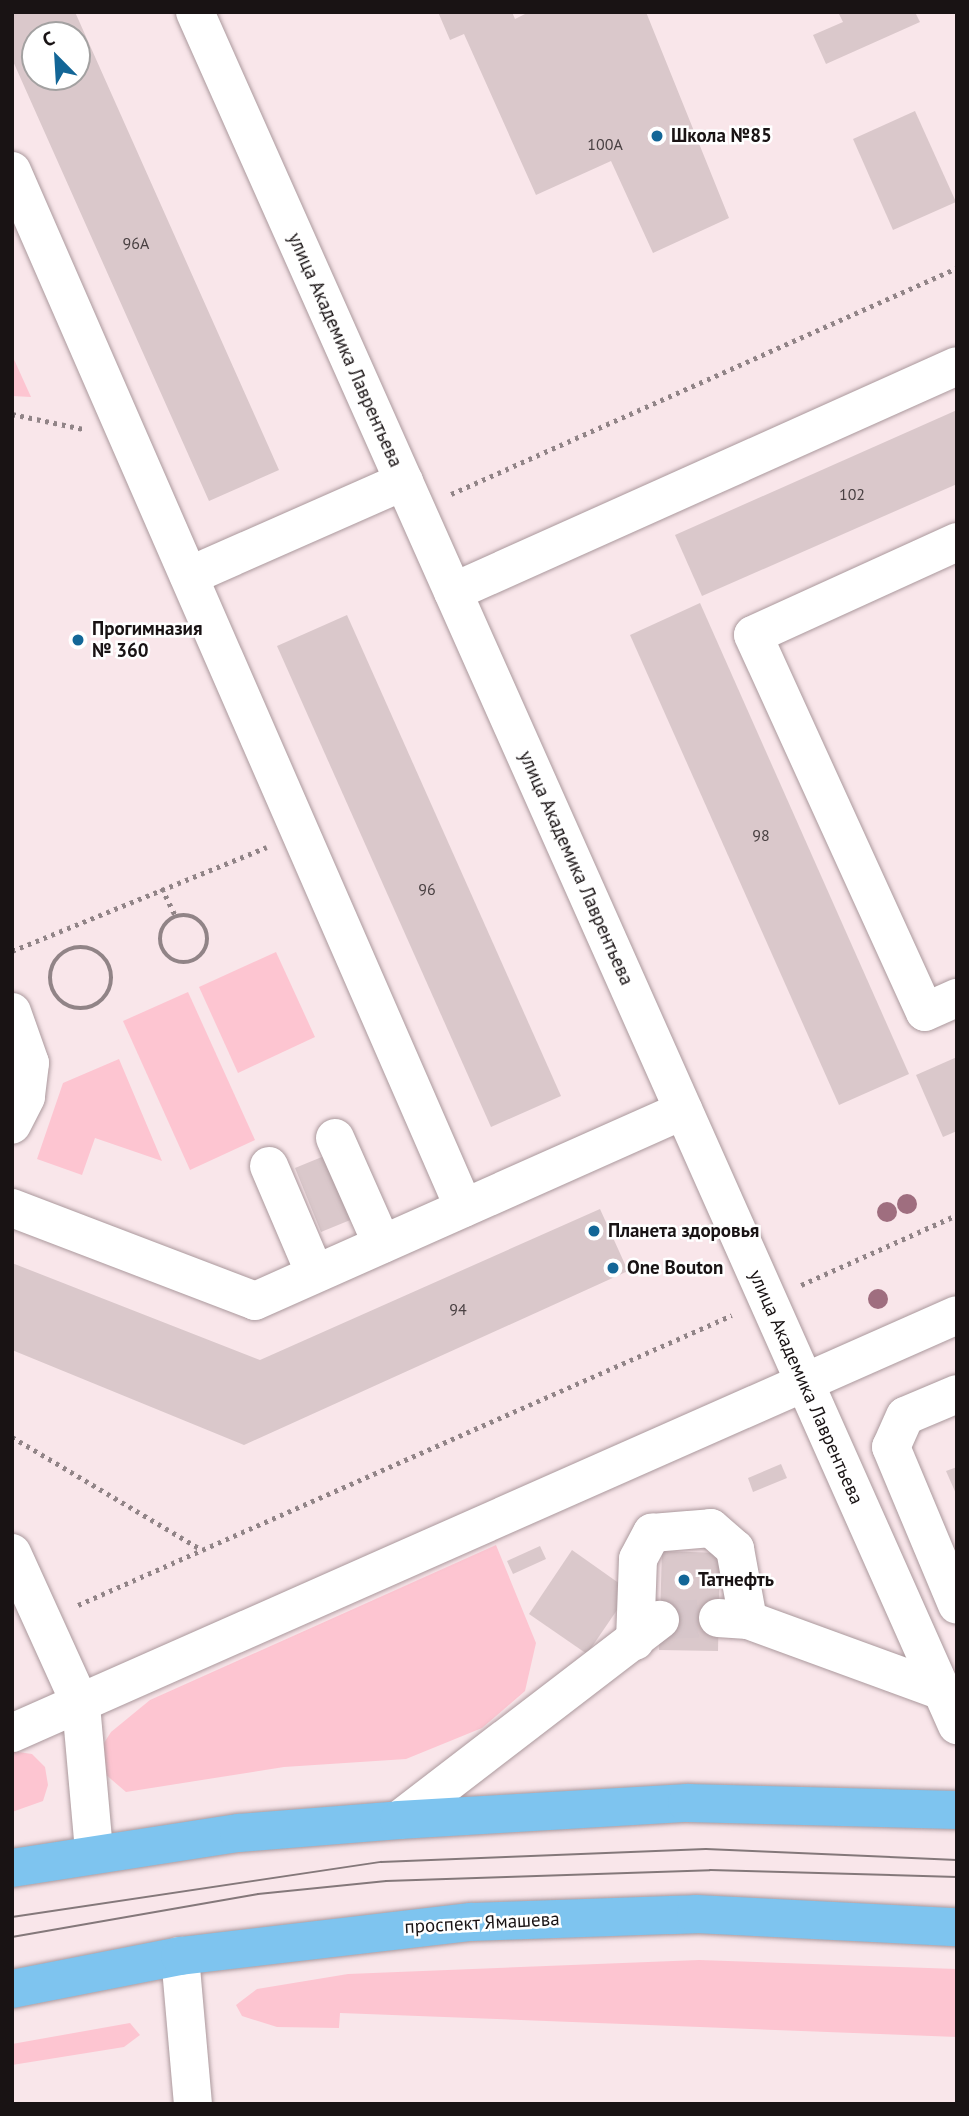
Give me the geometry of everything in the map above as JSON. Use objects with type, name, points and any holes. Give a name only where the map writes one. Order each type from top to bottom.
[{"type":"main road","points":[[12,1868],[94,1852],[399,1820],[687,1803],[957,1810]]},
{"type":"main road","name":"проспект Ямашева","points":[[12,1989],[180,1956],[471,1922],[696,1914],[957,1927]]},
{"type":"street","name":"улица Академика Лаврентьева","points":[[195,12],[949,1708]]},
{"type":"street","points":[[12,171],[464,1208]]},
{"type":"street","points":[[453,592],[957,366]]},
{"type":"street","points":[[188,576],[404,481]]},
{"type":"street","points":[[957,542],[753,635],[925,1012],[957,998]]},
{"type":"street","points":[[12,1012],[30,1063],[26,1097],[12,1125]]},
{"type":"street","points":[[12,1208],[255,1301],[683,1110]]},
{"type":"street","points":[[335,1138],[382,1244]]},
{"type":"street","points":[[269,1166],[315,1274]]},
{"type":"street","points":[[12,1733],[81,1705],[957,1315]]},
{"type":"street","points":[[957,1394],[905,1416],[891,1447],[957,1605]]},
{"type":"street","points":[[957,1407],[921,1437],[915,1466],[957,1557]]},
{"type":"street","points":[[399,1820],[648,1630],[638,1559],[652,1533],[711,1528],[735,1549],[733,1619],[949,1708]]},
{"type":"street","points":[[12,1553],[32,1615],[81,1705],[94,1852]]},
{"type":"street","points":[[180,1956],[194,2104]]},
{"type":"path","points":[[493,478],[957,268]]},
{"type":"path","points":[[12,414],[129,438]]},
{"type":"path","points":[[12,951],[162,888],[302,836]]},
{"type":"path","points":[[162,888],[176,917]]},
{"type":"path","points":[[191,916],[207,933],[205,950],[191,962],[176,961],[161,944],[163,930],[176,917],[191,916]]},
{"type":"path","points":[[86,948],[109,965],[111,984],[93,1007],[73,1008],[53,990],[53,967],[66,951],[86,948]]},
{"type":"path","points":[[32,1615],[202,1549],[957,1215]]},
{"type":"path","points":[[12,1437],[202,1549]]},
{"type":"shaded area","points":[[12,355],[31,397],[12,396]]},
{"type":"shaded area","points":[[276,952],[315,1037],[238,1073],[199,987]]},
{"type":"shaded area","points":[[188,992],[255,1140],[190,1170],[123,1021]]},
{"type":"shaded area","points":[[119,1059],[162,1161],[95,1138],[82,1175],[37,1159],[63,1083]]},
{"type":"shaded area","points":[[496,1545],[536,1643],[525,1691],[482,1728],[406,1759],[284,1767],[126,1792],[105,1774],[102,1746],[111,1732],[150,1700]]},
{"type":"shaded area","points":[[12,1751],[32,1754],[45,1767],[48,1785],[43,1801],[12,1812]]},
{"type":"shaded area","points":[[699,1960],[957,1969],[957,2037],[340,2013],[339,2028],[277,2027],[242,2016],[236,2005],[257,1989],[348,1974]]},
{"type":"shaded area","points":[[130,2023],[140,2035],[124,2047],[12,2065],[12,2044]]},
{"type":"building","points":[[12,12],[75,12],[79,21],[21,21],[21,79],[12,59]]},
{"type":"building","points":[[438,12],[512,12],[515,19],[529,12],[646,12],[729,218],[653,253],[611,161],[536,195],[464,34],[450,40]]},
{"type":"building","points":[[838,12],[915,12],[920,22],[826,64],[813,35],[843,22]]},
{"type":"building","points":[[91,48],[279,470],[209,501],[26,91],[91,91]]},
{"type":"building","points":[[915,111],[956,202],[893,230],[853,139]]},
{"type":"building","points":[[957,410],[957,484],[702,596],[675,535]]},
{"type":"building","points":[[700,603],[909,1074],[839,1105],[630,635]]},
{"type":"building","points":[[347,615],[561,1096],[491,1127],[277,646]]},
{"type":"building","points":[[957,1057],[957,1131],[943,1137],[916,1075]]},
{"type":"building","points":[[334,1152],[360,1216],[321,1232],[295,1168]]},
{"type":"building","points":[[600,1209],[628,1271],[244,1445],[12,1350],[12,1263],[260,1360]]},
{"type":"building","points":[[781,1464],[787,1478],[753,1492],[748,1478]]},
{"type":"building","points":[[957,1467],[957,1496],[946,1471]]},
{"type":"building","points":[[540,1546],[546,1559],[513,1574],[507,1561]]},
{"type":"building","points":[[572,1550],[630,1591],[587,1654],[529,1614]]},
{"type":"building","points":[[662,1551],[720,1553],[718,1651],[659,1650]]},
{"type":"tunnel","points":[[660,1620],[718,1618]]},
{"type":"tram line","points":[[12,1917],[381,1862],[706,1849],[957,1860]]},
{"type":"tram line","points":[[12,1937],[258,1894],[386,1881],[710,1870],[957,1877]]},
{"type":"place","name":"Школа №85","points":[[657,136]]},
{"type":"place","name":"Прогимназия № 360","points":[[78,640]]},
{"type":"place","name":"Планета здоровья","points":[[594,1231]]},
{"type":"place","name":"One Bouton","points":[[613,1268]]},
{"type":"place","name":"Татнефть","points":[[684,1580]]}]
